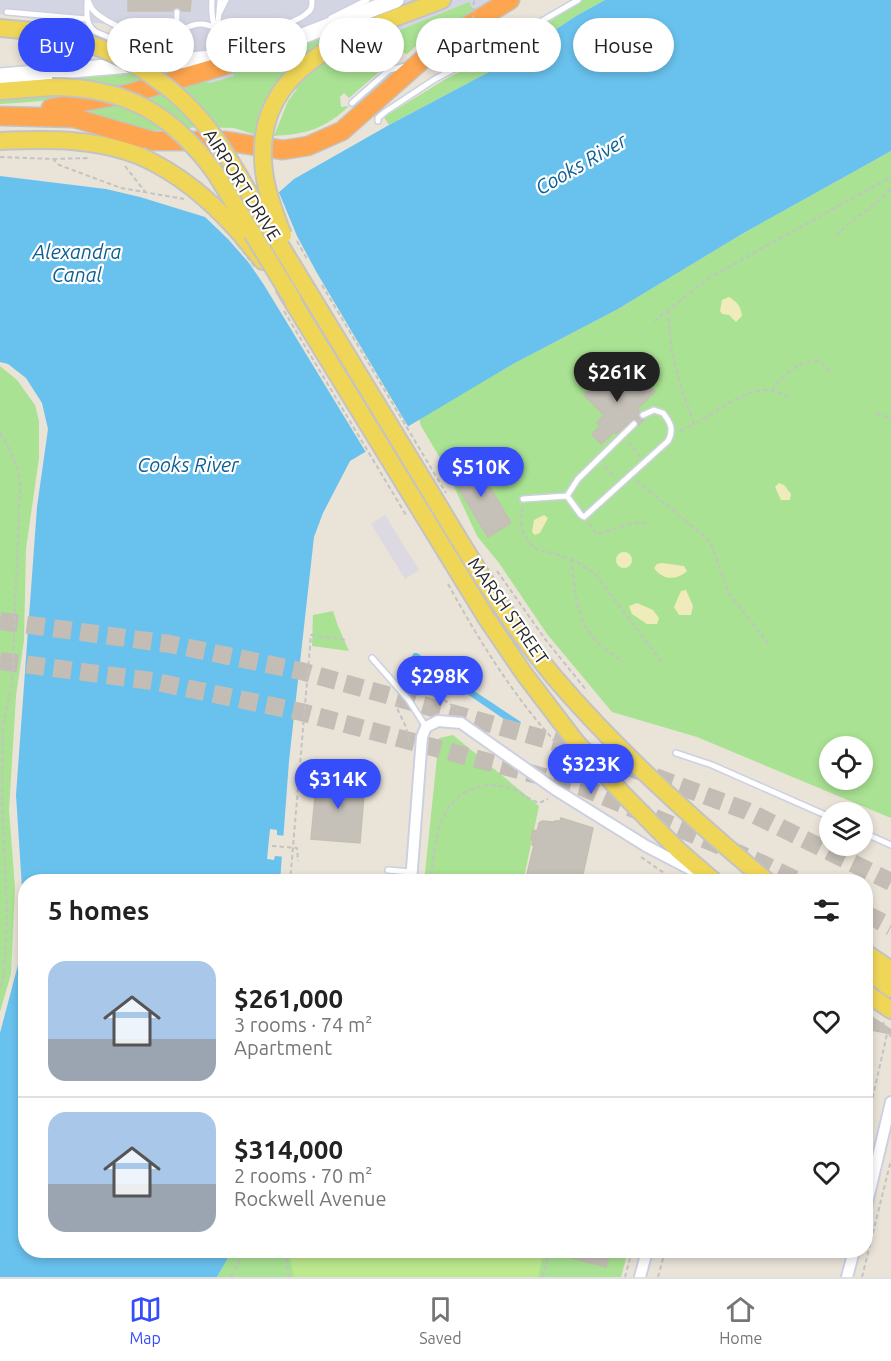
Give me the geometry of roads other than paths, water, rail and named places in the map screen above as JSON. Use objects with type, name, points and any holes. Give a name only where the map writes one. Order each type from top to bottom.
[{"type":"highway","points":[[480,18],[510,0]]},
{"type":"highway","points":[[0,116],[74,118],[153,141],[225,141],[270,149],[295,149],[320,143],[342,131],[416,64]]},
{"type":"highway","points":[[0,110],[58,108],[122,95],[206,71]]},
{"type":"main road","points":[[315,287],[269,198],[263,166],[264,135],[268,118],[282,90],[307,64],[344,40],[442,0]]},
{"type":"main road","points":[[420,9],[453,0]]},
{"type":"main road","name":"AIRPORT DRIVE","points":[[0,28],[53,33],[94,45],[134,64],[170,89],[194,112],[214,137],[315,287]]},
{"type":"main road","points":[[0,91],[52,87],[89,88],[118,95],[151,110],[180,131],[216,174],[287,302]]},
{"type":"main road","name":"AIRPORT DRIVE","points":[[0,141],[76,140],[111,146],[140,156],[172,172],[210,201],[261,258],[287,302]]},
{"type":"main road","name":"MARSH STREET","points":[[315,287],[438,493],[494,595],[555,677],[631,759],[690,815],[769,874]]},
{"type":"main road","name":"MARSH STREET","points":[[287,302],[411,509],[508,650],[576,742],[653,825],[706,874]]},
{"type":"main road","points":[[873,958],[891,970]]},
{"type":"main road","points":[[873,974],[891,988]]},
{"type":"main road","points":[[873,998],[891,1010]]},
{"type":"street","points":[[307,33],[396,0]]},
{"type":"street","points":[[0,76],[107,67]]},
{"type":"street","name":"MARSH STREET","points":[[426,727],[438,721],[461,723],[556,790],[646,846],[700,874]]},
{"type":"street","points":[[411,874],[422,737],[426,727]]},
{"type":"street","points":[[873,1180],[891,1101]]},
{"type":"street","points":[[873,1159],[878,1160]]},
{"type":"street","points":[[640,1277],[644,1258]]},
{"type":"street","points":[[847,1277],[852,1258]]},
{"type":"lane","points":[[86,18],[88,0]]},
{"type":"lane","points":[[88,0],[94,12],[107,20]]},
{"type":"lane","points":[[211,18],[212,0]]},
{"type":"lane","points":[[219,16],[220,0]]},
{"type":"lane","points":[[219,16],[226,0]]},
{"type":"lane","points":[[297,18],[307,14],[312,0]]},
{"type":"lane","points":[[307,31],[367,0]]},
{"type":"lane","points":[[378,121],[378,118],[385,112],[435,79],[504,43],[578,0]]},
{"type":"lane","points":[[7,12],[75,18]]},
{"type":"lane","points":[[177,12],[177,18]]},
{"type":"lane","points":[[352,103],[389,70],[416,64]]},
{"type":"lane","points":[[567,496],[584,517],[668,441],[672,434],[668,419],[663,413],[654,410],[643,415]]},
{"type":"lane","points":[[567,496],[578,479],[634,424]]},
{"type":"lane","points":[[523,499],[567,496]]},
{"type":"lane","points":[[372,658],[408,699],[426,727]]},
{"type":"lane","points":[[676,753],[731,773],[819,812]]},
{"type":"lane","points":[[873,837],[891,845]]},
{"type":"lane","points":[[388,870],[401,874]]},
{"type":"water","name":"Cooks River","points":[[605,0],[891,0],[891,151],[742,234],[618,309],[513,364],[350,461],[323,513],[314,537],[289,761],[281,874],[21,874],[16,795],[37,507],[48,429],[42,403],[26,378],[8,364],[0,362],[0,176],[106,189],[140,197],[205,217],[227,238],[294,179],[489,72],[561,72],[561,26],[573,18]]},
{"type":"water","points":[[414,653],[521,722],[517,728],[444,678],[420,666],[418,675],[413,676],[410,659]]},
{"type":"water","name":"Cooks River","points":[[18,965],[18,1258],[228,1258],[217,1277],[0,1277],[0,1033]]},
{"type":"tunnel","points":[[0,621],[170,644],[301,671],[580,749],[747,811],[891,882]]},
{"type":"tunnel","points":[[0,661],[152,681],[301,712],[582,787],[784,874]]},
{"type":"tunnel","points":[[873,918],[891,927]]},
{"type":"water label","name":"Alexandra Canal","points":[[77,264]]}]
